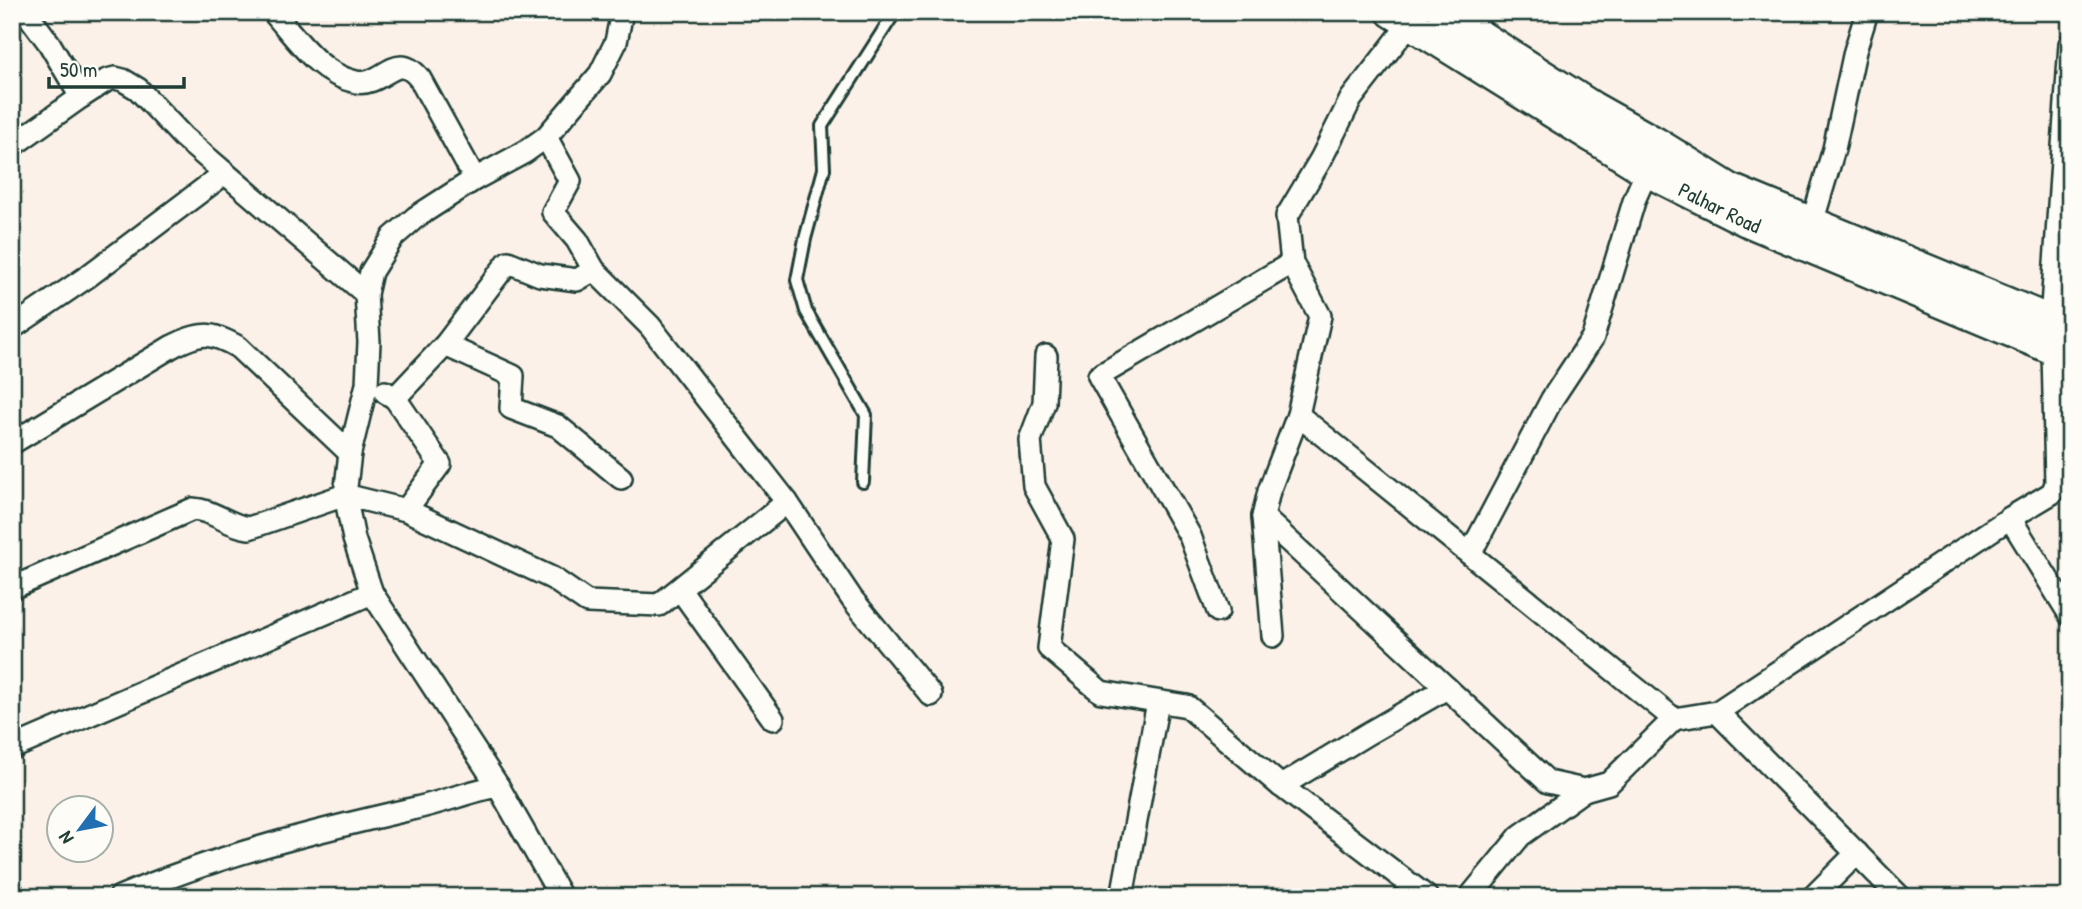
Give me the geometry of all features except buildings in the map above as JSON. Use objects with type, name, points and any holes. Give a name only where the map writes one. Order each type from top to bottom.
[{"type":"main road","name":"Palhar Road","points":[[1443,12],[1592,107],[1730,189],[1812,223],[2061,339]]},
{"type":"main road","name":"Palhar Road","points":[[1401,18],[1647,171],[1747,221],[2061,339]]},
{"type":"street","points":[[26,12],[49,43],[81,97]]},
{"type":"street","points":[[273,12],[319,63],[339,78],[360,83],[378,78],[397,68],[407,66],[413,69],[475,178]]},
{"type":"street","points":[[561,897],[498,786],[372,593],[354,539],[345,495],[350,453],[367,384],[369,342],[366,294],[371,272],[393,237],[416,217],[475,178],[525,152],[546,137],[600,74],[616,42],[622,12]]},
{"type":"street","points":[[1812,223],[1834,149],[1855,51],[1867,12]]},
{"type":"street","points":[[1273,636],[1263,517],[1269,491],[1298,415],[1321,316],[1292,263],[1287,216],[1321,159],[1351,99],[1401,18]]},
{"type":"street","points":[[1470,897],[1520,836],[1584,790],[1609,783],[1674,719],[1717,712],[2052,493],[2056,484],[2070,44]]},
{"type":"street","points":[[12,146],[107,80],[123,80],[138,89],[183,137],[366,294]]},
{"type":"street","points":[[546,137],[570,181],[553,212],[577,240],[594,270],[650,326],[787,502],[852,599],[932,695]]},
{"type":"street","points":[[1470,554],[1552,399],[1593,337],[1635,198],[1647,171]]},
{"type":"street","points":[[12,328],[87,277],[225,173]]},
{"type":"street","points":[[395,398],[445,345],[508,262],[540,275],[577,280],[594,270]]},
{"type":"street","points":[[1218,611],[1190,536],[1099,376],[1292,263]]},
{"type":"street","points":[[12,443],[172,347],[193,336],[209,335],[221,337],[238,347],[350,453]]},
{"type":"street","points":[[445,345],[513,376],[511,408],[558,426],[621,478]]},
{"type":"street","points":[[1046,356],[1044,403],[1030,440],[1034,486],[1063,539],[1049,648],[1101,692],[1187,706],[1281,786],[1427,897]]},
{"type":"street","points":[[367,384],[395,398],[440,464],[407,510]]},
{"type":"street","points":[[1298,415],[1674,719]]},
{"type":"street","points":[[12,589],[193,509],[203,509],[238,527],[249,528],[345,495],[407,510],[552,578],[587,602],[659,605],[787,502]]},
{"type":"street","points":[[1263,517],[1548,782],[1584,790]]},
{"type":"street","points":[[2010,518],[2070,615]]},
{"type":"street","points":[[680,589],[773,719]]},
{"type":"street","points":[[12,748],[372,593]]},
{"type":"street","points":[[1281,786],[1447,688]]},
{"type":"street","points":[[1122,897],[1158,702]]},
{"type":"street","points":[[1717,712],[1900,897]]},
{"type":"street","points":[[120,897],[224,857],[326,828],[498,786]]},
{"type":"street","points":[[1813,897],[1857,853]]},
{"type":"lane","points":[[863,482],[866,415],[806,311],[797,280],[824,169],[822,126],[895,12]]}]
